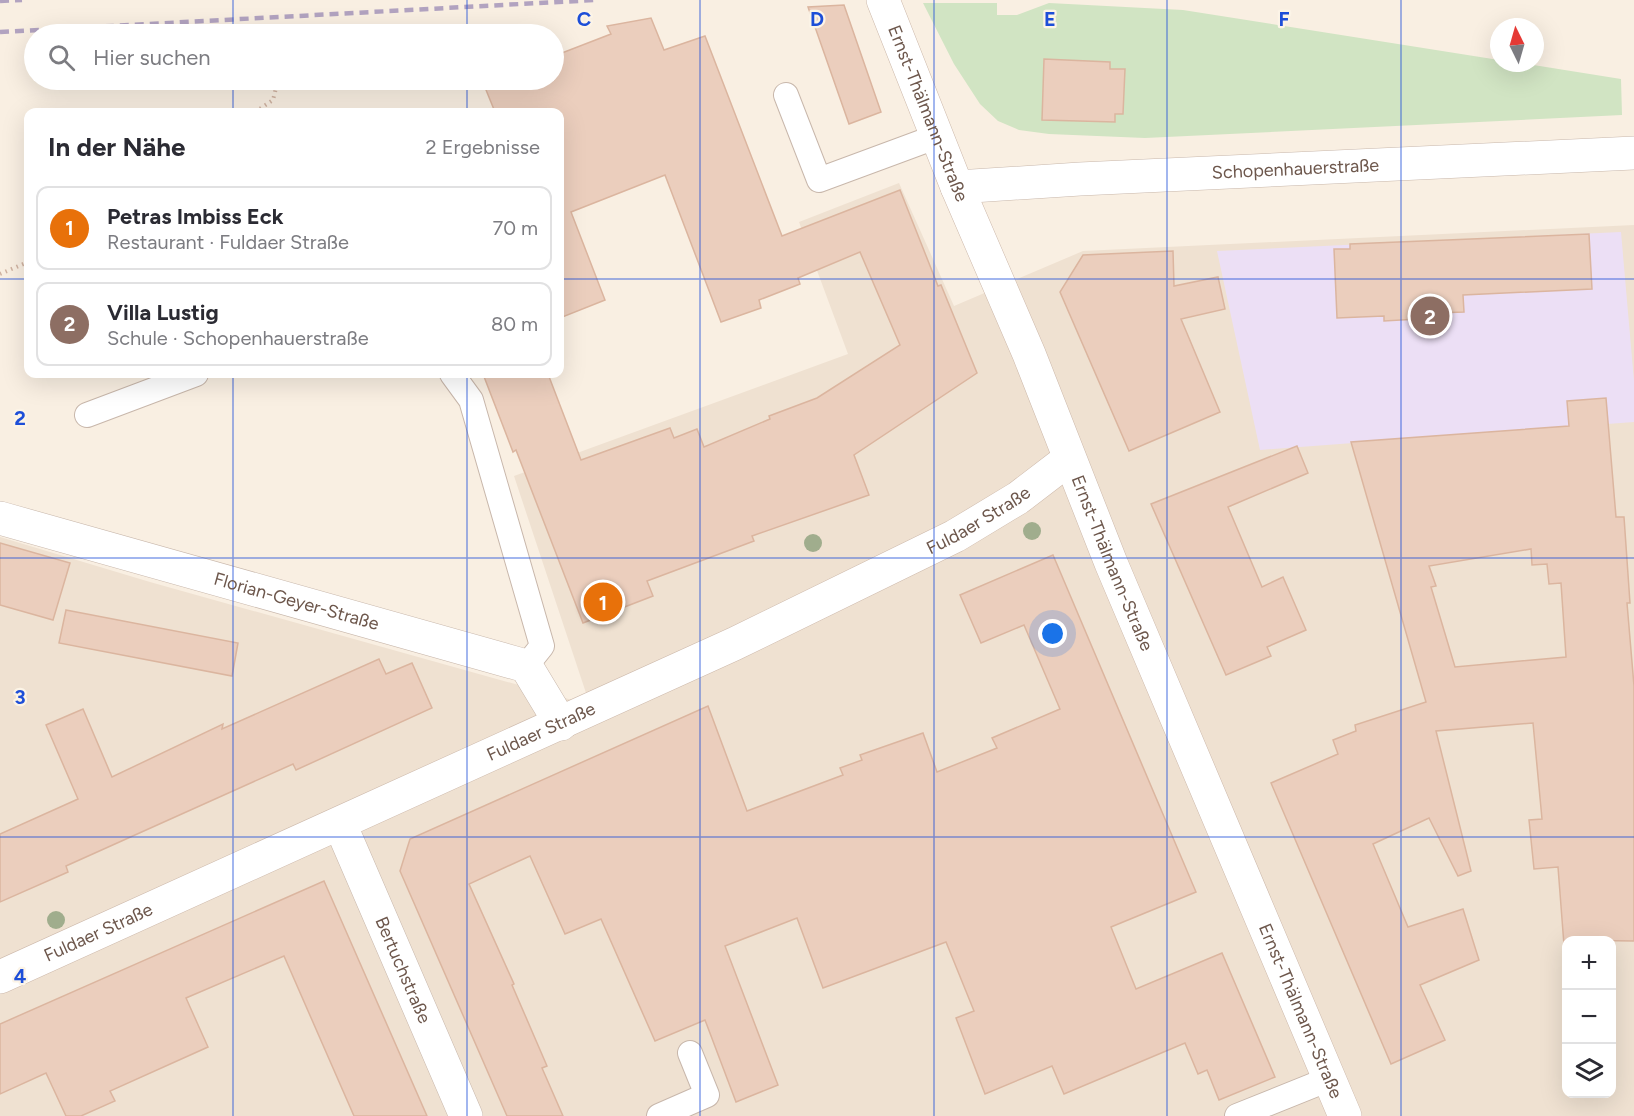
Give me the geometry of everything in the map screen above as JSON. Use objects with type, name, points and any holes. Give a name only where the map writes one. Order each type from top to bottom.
[{"type":"street","name":"Ernst-Thälmann-Straße","points":[[884,3],[1069,459],[1345,1116]]},
{"type":"street","name":"Schopenhauerstraße","points":[[957,187],[1080,179],[1634,153]]},
{"type":"street","name":"Fuldaer Straße","points":[[0,977],[734,644],[955,536],[1018,498],[1069,459]]},
{"type":"street","name":"Florian-Geyer-Straße","points":[[0,518],[526,666]]},
{"type":"street","points":[[526,666],[561,724]]},
{"type":"street","name":"Bertuchstraße","points":[[340,824],[466,1116]]},
{"type":"lane","points":[[786,95],[819,180],[938,136]]},
{"type":"lane","points":[[87,415],[185,378]]},
{"type":"lane","points":[[455,378],[471,400],[542,646],[526,666]]},
{"type":"lane","points":[[659,1116],[707,1095],[690,1053]]},
{"type":"lane","points":[[1237,1116],[1329,1079]]},
{"type":"path","points":[[261,108],[273,99],[275,90]]},
{"type":"path","points":[[0,274],[24,264]]},
{"type":"shaded area","points":[[899,183],[954,306],[1083,251],[1634,225],[1634,1116],[0,1116],[0,537],[150,582],[590,705],[514,476],[848,354],[799,222]]},
{"type":"shaded area","points":[[1621,232],[1634,381],[1634,422],[1260,450],[1217,251]]},
{"type":"green space","points":[[923,3],[997,3],[997,15],[1017,15],[1049,3],[1183,10],[1490,59],[1490,72],[1544,72],[1544,67],[1621,79],[1622,115],[1145,138],[1049,134],[1019,130],[998,121],[980,104],[954,64]]},
{"type":"building","points":[[844,5],[881,112],[849,124],[808,7]]},
{"type":"building","points":[[651,18],[664,50],[705,36],[782,236],[900,190],[938,286],[941,285],[977,373],[854,455],[869,495],[752,536],[754,541],[647,581],[653,596],[583,623],[516,450],[513,452],[485,378],[550,378],[581,460],[670,428],[674,438],[697,429],[704,447],[770,419],[769,416],[817,398],[900,345],[860,252],[798,278],[800,284],[759,300],[761,308],[721,322],[665,175],[571,212],[605,300],[564,316],[564,108],[493,108],[486,90],[564,90],[564,52],[611,34],[607,26]]},
{"type":"building","points":[[1044,59],[1110,62],[1110,69],[1125,69],[1123,114],[1115,114],[1115,122],[1042,120]]},
{"type":"building","points":[[1589,234],[1592,289],[1463,295],[1464,312],[1435,313],[1435,318],[1384,321],[1384,316],[1337,318],[1334,249],[1350,249],[1350,244]]},
{"type":"building","points":[[1173,251],[1174,286],[1218,277],[1225,309],[1181,319],[1220,412],[1129,451],[1060,292],[1083,255]]},
{"type":"building","points":[[1606,398],[1616,517],[1624,517],[1630,603],[1627,603],[1634,686],[1634,941],[1616,941],[1616,936],[1563,936],[1558,867],[1534,869],[1529,820],[1542,819],[1533,723],[1436,731],[1471,871],[1458,876],[1429,818],[1373,844],[1408,927],[1463,909],[1479,960],[1420,985],[1445,1040],[1391,1064],[1271,783],[1338,754],[1333,740],[1356,731],[1355,725],[1426,702],[1351,442],[1569,426],[1567,401]],"holes":[[[1531,549],[1532,565],[1547,564],[1549,584],[1561,583],[1566,657],[1455,667],[1431,587],[1436,586],[1429,566]]]},
{"type":"building","points":[[1297,446],[1308,473],[1228,507],[1262,587],[1283,577],[1306,630],[1267,647],[1271,656],[1226,675],[1151,504]]},
{"type":"building","points":[[0,543],[70,563],[53,620],[0,605]]},
{"type":"building","points":[[1053,555],[1196,892],[1111,927],[1136,989],[1222,953],[1275,1077],[1219,1100],[1207,1070],[1198,1074],[1185,1043],[1064,1094],[1052,1066],[985,1094],[956,1018],[974,1011],[946,942],[823,988],[797,918],[725,946],[778,1085],[736,1102],[705,1020],[655,1041],[601,919],[565,934],[530,856],[469,884],[514,984],[512,985],[547,1066],[542,1068],[563,1116],[507,1116],[400,871],[410,839],[708,706],[747,811],[843,775],[840,768],[862,760],[860,755],[923,733],[937,772],[997,748],[992,738],[1060,709],[1024,625],[981,643],[960,595]]},
{"type":"building","points":[[66,610],[238,643],[232,676],[59,643]]},
{"type":"building","points":[[379,659],[386,674],[412,663],[432,708],[296,770],[293,764],[66,866],[68,872],[0,902],[0,834],[78,799],[46,725],[83,709],[112,777],[223,724],[222,729]]},
{"type":"building","points":[[324,881],[427,1116],[354,1116],[284,956],[186,998],[208,1047],[110,1091],[115,1101],[81,1116],[66,1116],[46,1073],[0,1094],[0,1024]]},
{"type":"railway","points":[[0,1],[22,0]]},
{"type":"railway","points":[[149,24],[595,0]]},
{"type":"railway","points":[[0,32],[24,31]]},
{"type":"place","name":"Villa Lustig","points":[[1430,316]]},
{"type":"place","name":"Petras Imbiss Eck","points":[[603,602]]}]
